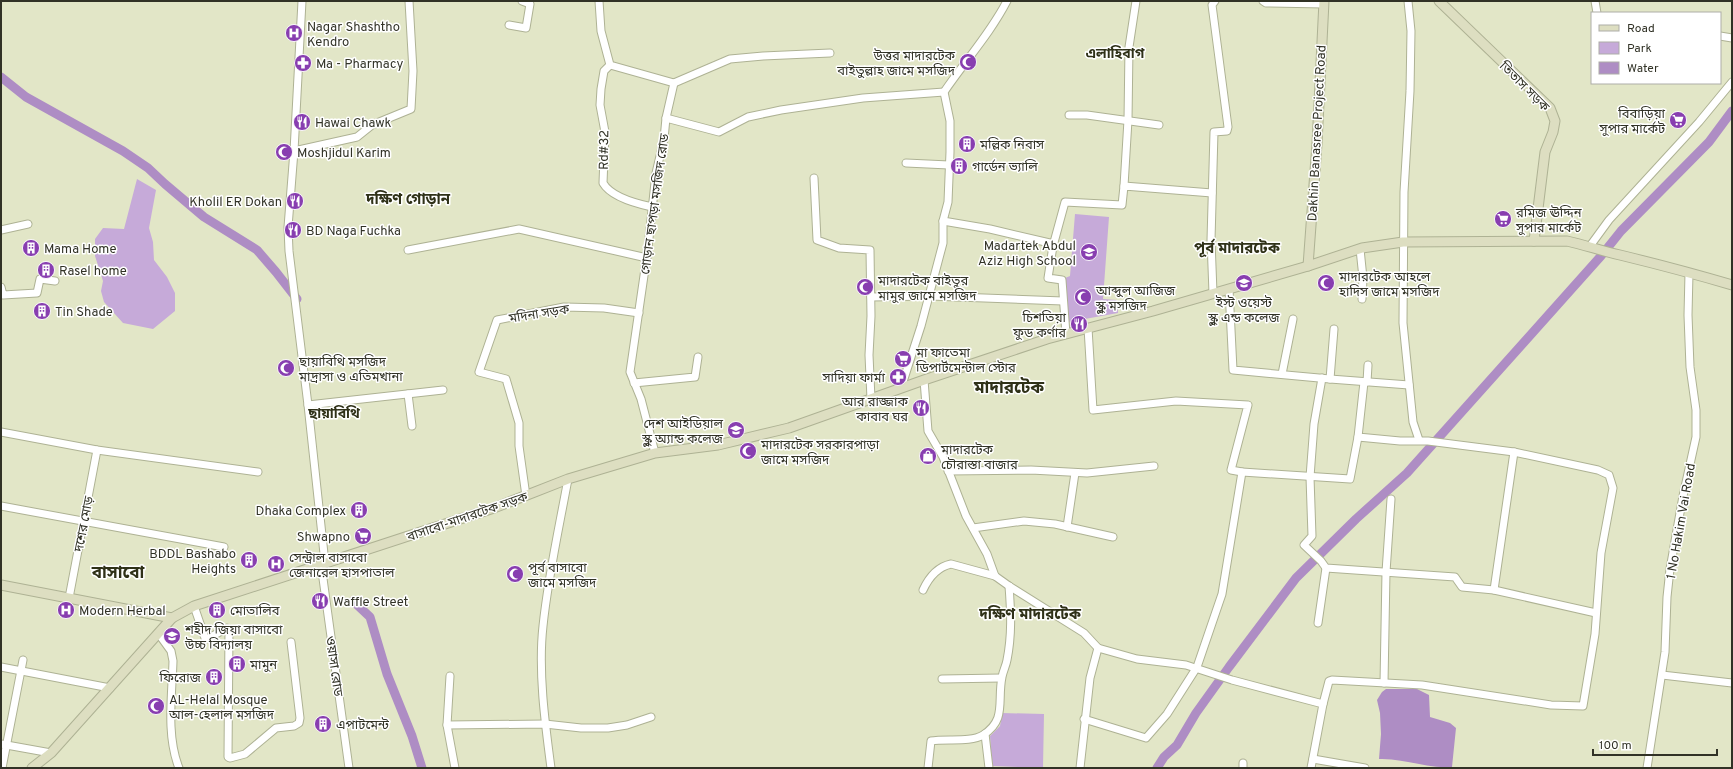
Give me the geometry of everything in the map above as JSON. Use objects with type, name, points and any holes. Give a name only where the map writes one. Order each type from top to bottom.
[{"type":"street","name":"ওয়াসা রোড","points":[[302,1],[294,151],[288,227],[289,251],[295,311],[308,405],[323,564],[348,768]]},
{"type":"street","points":[[294,151],[357,137],[372,125],[411,109],[413,72],[409,1]]},
{"type":"street","points":[[509,25],[526,28],[530,4],[522,1]]},
{"type":"street","points":[[599,1],[601,31],[610,65],[674,83],[730,59],[763,56],[830,54]]},
{"type":"street","points":[[901,388],[922,326],[943,243],[943,221],[948,202],[950,121],[944,92],[962,65],[978,47],[999,16],[1007,1]]},
{"type":"street","points":[[1066,334],[1062,280],[1048,278],[1054,244],[1065,202],[1122,205],[1128,120],[1129,48],[1136,1]]},
{"type":"street","points":[[1213,293],[1211,240],[1214,132],[1227,131],[1228,127],[1212,5],[1214,1]]},
{"type":"street","points":[[1263,1],[1266,3],[1324,2]]},
{"type":"street","points":[[1408,1],[1411,31],[1410,91],[1404,192],[1403,322],[1413,422],[1419,440]]},
{"type":"street","name":"তিতাস সড়ক","points":[[1439,1],[1550,108],[1553,114],[1555,120],[1553,132],[1545,152],[1534,241]]},
{"type":"street","points":[[1595,1],[1597,12]]},
{"type":"street","name":"Dakhin Banasree Project Road","points":[[1308,266],[1317,144],[1324,2]]},
{"type":"street","points":[[1721,36],[1732,38]]},
{"type":"street","name":"Rd#32","points":[[610,65],[604,71],[600,105],[605,132],[603,183],[607,188],[628,200],[652,207]]},
{"type":"street","points":[[1594,247],[1609,220],[1699,122],[1732,82]]},
{"type":"street","name":"গোড়ান ছাপড়া মসজিদ রোড","points":[[655,453],[641,400],[630,372],[647,258],[656,173],[674,83]]},
{"type":"street","points":[[666,118],[719,132],[748,117],[781,110],[863,98],[944,92]]},
{"type":"street","points":[[1069,115],[1087,115],[1159,125]]},
{"type":"street","points":[[906,163],[949,165]]},
{"type":"street","points":[[814,178],[817,240],[839,248],[870,250],[871,297],[869,355],[871,399]]},
{"type":"street","points":[[1124,186],[1212,193]]},
{"type":"street","points":[[943,221],[964,224],[1054,244]]},
{"type":"street","points":[[1,230],[28,224]]},
{"type":"street","points":[[408,250],[519,229],[647,258]]},
{"type":"street","name":"বাসাবো-মাদারটেক সড়ক","points":[[32,768],[51,753],[172,618],[194,606],[526,496],[568,479],[655,453],[718,445],[778,430],[924,380],[1066,334],[1308,266],[1360,248],[1403,242],[1567,241],[1732,285]]},
{"type":"street","points":[[1360,248],[1363,278],[1362,299]]},
{"type":"street","name":"1 No Hakim Vai Road","points":[[1647,768],[1665,652],[1667,597],[1670,569],[1683,496],[1696,437],[1696,410],[1690,367],[1688,315],[1689,273]]},
{"type":"street","points":[[1,287],[3,295],[38,293],[40,279],[55,281]]},
{"type":"street","points":[[1229,289],[1232,370],[1330,380],[1409,385]]},
{"type":"street","points":[[871,297],[930,296],[1063,301]]},
{"type":"street","name":"মদিনা সড়ক","points":[[526,496],[519,446],[519,422],[506,378],[479,372],[497,320],[564,307],[604,308],[639,313]]},
{"type":"street","points":[[1282,374],[1293,319]]},
{"type":"street","points":[[1088,328],[1093,410],[1176,401],[1248,405],[1231,470],[1242,472],[1350,479],[1358,437],[1368,365]]},
{"type":"street","points":[[1330,380],[1334,329]]},
{"type":"street","points":[[634,383],[695,377],[698,357]]},
{"type":"street","points":[[1318,623],[1326,568],[1322,560],[1304,545],[1312,536],[1310,477],[1314,424],[1322,378]]},
{"type":"street","points":[[924,380],[928,431],[943,457],[973,528],[987,554],[995,576]]},
{"type":"street","points":[[308,405],[443,390]]},
{"type":"street","points":[[408,394],[412,426]]},
{"type":"street","points":[[1,432],[97,450],[258,472]]},
{"type":"street","points":[[1311,768],[1323,704],[1329,681],[1422,685],[1551,705],[1582,707],[1584,705],[1595,634],[1601,554],[1613,488],[1612,480],[1609,475],[1598,470],[1514,452],[1441,442],[1419,440],[1400,441],[1358,437]]},
{"type":"street","name":"দশের মোড়","points":[[68,598],[97,450]]},
{"type":"street","points":[[1494,590],[1514,452]]},
{"type":"street","points":[[948,471],[1031,470],[1086,473],[1154,466]]},
{"type":"street","points":[[1084,719],[1146,738],[1167,714],[1197,667],[1222,594],[1242,472]]},
{"type":"street","points":[[1067,527],[1075,473]]},
{"type":"street","points":[[551,768],[545,724],[542,627],[568,479]]},
{"type":"street","points":[[1384,684],[1386,572],[1391,499]]},
{"type":"street","points":[[1,506],[224,547]]},
{"type":"street","points":[[973,528],[1024,521],[1055,524],[1113,537]]},
{"type":"street","points":[[923,590],[930,577],[945,566],[951,564],[995,576],[1084,633],[1098,648],[1137,659],[1177,662],[1197,667],[1232,680],[1323,704]]},
{"type":"street","points":[[1326,568],[1455,577],[1462,587],[1494,590],[1596,613]]},
{"type":"street","points":[[1,585],[172,618]]},
{"type":"street","points":[[928,768],[931,741],[953,741],[981,737],[992,729],[999,715],[1002,678],[1007,661],[1012,629],[1009,586]]},
{"type":"street","points":[[194,606],[205,638],[208,639],[227,628],[229,629],[228,757],[230,758],[245,754],[276,728],[294,726],[299,723],[300,718],[290,642]]},
{"type":"street","points":[[158,633],[171,651],[173,661],[171,729],[178,768]]},
{"type":"street","points":[[1080,768],[1084,719],[1090,678],[1098,648]]},
{"type":"street","points":[[2,768],[3,745],[23,660]]},
{"type":"street","points":[[1,667],[110,688]]},
{"type":"street","points":[[1662,675],[1732,683]]},
{"type":"street","points":[[450,676],[447,726],[455,768]]},
{"type":"street","points":[[942,679],[1002,678]]},
{"type":"street","points":[[447,726],[545,724],[580,728],[608,728],[627,725],[651,717]]},
{"type":"street","points":[[985,734],[989,768]]},
{"type":"street","points":[[3,745],[51,753]]},
{"type":"street","points":[[1313,759],[1364,768]]},
{"type":"green space","points":[[137,179],[156,190],[149,228],[153,242],[154,260],[167,277],[175,293],[175,311],[153,329],[123,323],[104,302],[101,291],[103,281],[95,256],[95,239],[103,228],[124,229]]},
{"type":"green space","points":[[1075,214],[1109,217],[1103,299],[1117,300],[1118,313],[1068,322],[1065,278],[1070,276]]},
{"type":"green space","points":[[1002,713],[1044,714],[1043,768],[992,766],[990,736],[1000,726]]},
{"type":"water","points":[[1386,689],[1417,689],[1429,695],[1430,717],[1450,723],[1456,728],[1452,767],[1379,759],[1381,734],[1380,713],[1377,700]]},
{"type":"waterway","points":[[1,77],[26,97],[123,151],[148,168],[204,217],[257,250],[297,299]]},
{"type":"waterway","points":[[1157,768],[1164,757],[1177,745],[1196,713],[1296,578],[1356,519],[1407,473],[1601,256],[1621,231],[1709,142],[1732,111]]},
{"type":"waterway","points":[[353,601],[370,617],[387,674],[412,736],[422,768]]},
{"type":"place","name":"Nagar Shashtho Kendro","points":[[294,33]]},
{"type":"place","name":"উত্তর মাদারটেক বাইতুল্লাহ জামে মসজিদ","points":[[968,62]]},
{"type":"place","name":"Ma - Pharmacy","points":[[303,63]]},
{"type":"place","name":"বিবাড়িয়া সুপার মার্কেট","points":[[1678,120]]},
{"type":"place","name":"Hawai Chawk","points":[[302,122]]},
{"type":"place","name":"মল্লিক নিবাস","points":[[967,144]]},
{"type":"place","name":"Moshjidul Karim","points":[[284,152]]},
{"type":"place","name":"গার্ডেন ভ্যালি","points":[[959,166]]},
{"type":"place","name":"Kholil ER Dokan","points":[[295,201]]},
{"type":"place","name":"রমিজ ঊদ্দিন সুপার মার্কেট","points":[[1503,219]]},
{"type":"place","name":"BD Naga Fuchka","points":[[293,230]]},
{"type":"place","name":"Mama Home","points":[[31,248]]},
{"type":"place","name":"Madartek Abdul Aziz High School","points":[[1089,252]]},
{"type":"place","name":"Rasel home","points":[[46,270]]},
{"type":"place","name":"ইস্ট ওয়েস্ট স্কুল এন্ড কলেজ","points":[[1244,283]]},
{"type":"place","name":"মাদারটেক আহলে হাদিস জামে মসজিদ","points":[[1326,283]]},
{"type":"place","name":"মাদারটেক বাইতুর মামুর জামে মসজিদ","points":[[865,287]]},
{"type":"place","name":"আব্দুল আজিজ স্কুল মসজিদ","points":[[1083,297]]},
{"type":"place","name":"Tin Shade","points":[[42,311]]},
{"type":"place","name":"চিশতিয়া ফুড কর্ণার","points":[[1079,324]]},
{"type":"place","name":"মা ফাতেমা ডিপার্টমেন্টাল স্টোর","points":[[903,359]]},
{"type":"place","name":"ছায়াবিথি মসজিদ মাদ্রাসা ও এতিমখানা","points":[[286,368]]},
{"type":"place","name":"সাদিয়া ফার্মা","points":[[898,377]]},
{"type":"place","name":"আর রাজ্জাক কাবাব ঘর","points":[[921,408]]},
{"type":"place","name":"দেশ আইডিয়াল স্কুল অ্যান্ড কলেজ","points":[[736,430]]},
{"type":"place","name":"মাদারটেক সরকারপাড়া জামে মসজিদ","points":[[748,451]]},
{"type":"place","name":"মাদারটেক চৌরাস্তা বাজার","points":[[928,456]]},
{"type":"place","name":"Dhaka Complex","points":[[359,510]]},
{"type":"place","name":"Shwapno","points":[[363,536]]},
{"type":"place","name":"BDDL Bashabo Heights","points":[[249,560]]},
{"type":"place","name":"সেন্ট্রাল বাসাবো জেনারেল হাসপাতাল","points":[[276,564]]},
{"type":"place","name":"পূর্ব বাসাবো জামে মসজিদ","points":[[515,574]]},
{"type":"place","name":"Waffle Street","points":[[320,601]]},
{"type":"place","name":"Modern Herbal","points":[[66,610]]},
{"type":"place","name":"মোতালিব","points":[[217,610]]},
{"type":"place","name":"শহীদ জিয়া বাসাবো উচ্চ বিদ্যালয়","points":[[172,636]]},
{"type":"place","name":"মামুন","points":[[237,664]]},
{"type":"place","name":"ফিরোজ","points":[[214,677]]},
{"type":"place","name":"AL-Helal Mosque আল-হেলাল মসজিদ","points":[[156,706]]},
{"type":"place","name":"এপাটমেন্ট","points":[[323,724]]},
{"type":"district","name":"এলাহিবাগ","points":[[1115,53]]},
{"type":"district","name":"দক্ষিণ গোড়ান","points":[[408,199]]},
{"type":"district","name":"পূর্ব মাদারটেক","points":[[1237,248]]},
{"type":"district","name":"মাদারটেক","points":[[1009,387]]},
{"type":"district","name":"ছায়াবিথি","points":[[334,413]]},
{"type":"district","name":"বাসাবো","points":[[118,572]]},
{"type":"district","name":"দক্ষিণ মাদারটেক","points":[[1030,614]]}]
